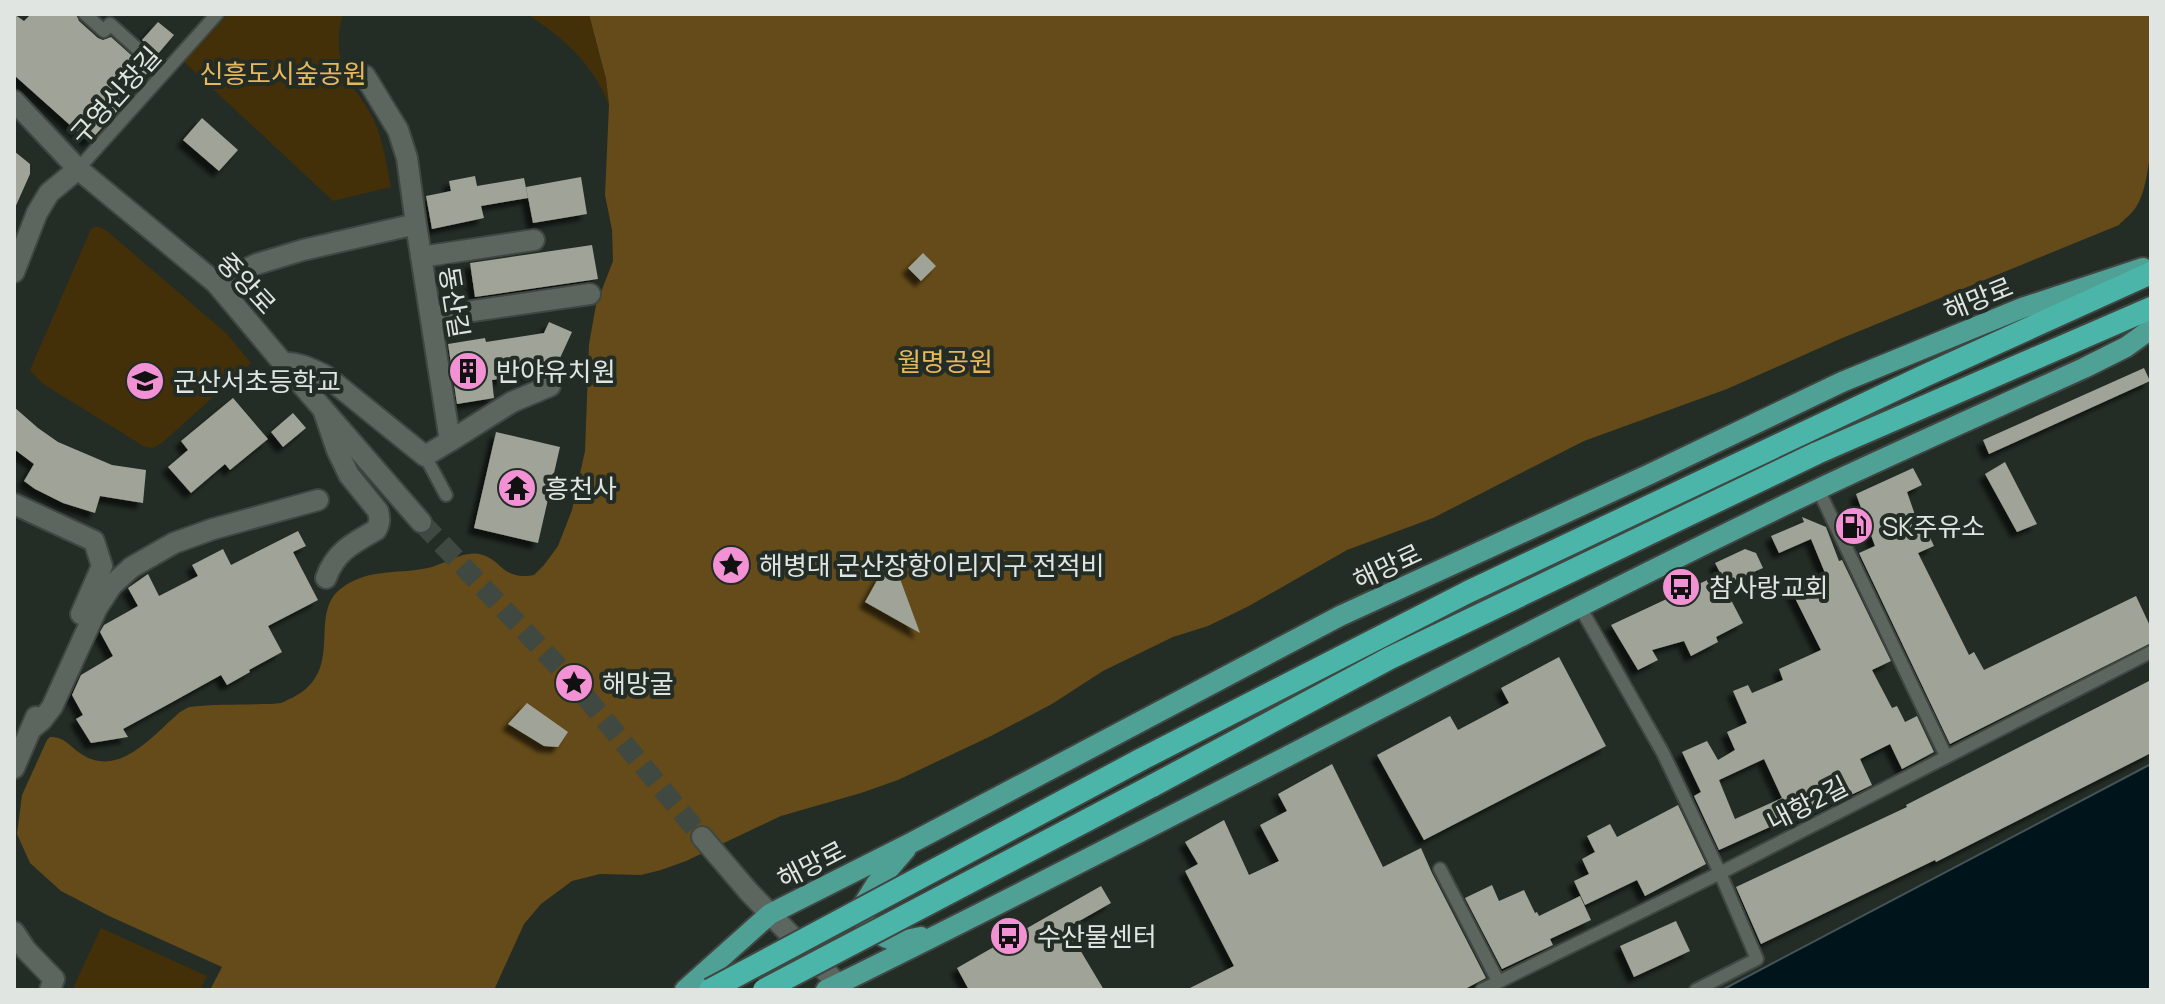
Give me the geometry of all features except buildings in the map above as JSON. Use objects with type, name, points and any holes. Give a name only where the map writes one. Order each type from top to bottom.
[{"type":"highway","points":[[710,990],[1140,760],[1468,592],[1924,376],[2151,273]]},
{"type":"highway","points":[[764,990],[1390,658],[1817,453],[2151,308]]},
{"type":"main road","name":"해망로","points":[[685,990],[770,914],[1354,610],[1842,382],[2022,308],[2151,265]]},
{"type":"main road","points":[[835,988],[1401,696],[1818,489],[2084,368],[2126,347],[2151,329]]},
{"type":"main road","points":[[911,843],[876,884],[863,905],[865,924],[882,938],[904,942],[946,931]]},
{"type":"street","name":"동산길","points":[[365,76],[398,130],[407,158],[450,441]]},
{"type":"street","name":"중앙로","points":[[14,101],[78,169],[216,283],[421,522]]},
{"type":"street","points":[[14,272],[37,213],[49,193],[78,169]]},
{"type":"street","points":[[216,283],[257,264],[303,250],[416,224]]},
{"type":"street","points":[[421,257],[534,240]]},
{"type":"street","points":[[431,317],[590,294]]},
{"type":"street","points":[[283,363],[308,367],[326,376],[425,456],[512,402],[550,386]]},
{"type":"street","points":[[323,409],[349,475],[380,517],[376,530],[340,552],[326,578]]},
{"type":"street","points":[[31,729],[52,707],[97,608],[112,585],[132,567],[174,543],[318,500]]},
{"type":"street","points":[[14,504],[94,541],[102,566],[14,768]]},
{"type":"street","points":[[702,837],[835,988]]},
{"type":"street","points":[[14,932],[26,950],[54,979],[50,990]]},
{"type":"lane","points":[[85,14],[104,31],[110,24],[164,73]]},
{"type":"lane","name":"구영신창길","points":[[78,169],[217,14]]},
{"type":"lane","points":[[425,456],[446,495]]},
{"type":"lane","points":[[1818,489],[1946,756]]},
{"type":"lane","points":[[1580,607],[1663,753],[1757,959],[1696,990]]},
{"type":"lane","name":"내항2길","points":[[1482,990],[1720,873],[2151,652]]},
{"type":"lane","points":[[1440,869],[1498,981]]},
{"type":"green space","name":"신흥도시숲공원","points":[[228,14],[343,14],[339,33],[341,61],[348,79],[376,125],[391,187],[333,201],[184,62]]},
{"type":"green space","points":[[527,14],[589,14],[606,79],[609,105],[594,76],[576,53]]},
{"type":"green space","name":"월명공원","points":[[589,14],[2151,14],[2151,143],[2143,191],[2134,210],[2119,225],[1840,339],[1727,389],[1584,441],[1433,518],[1347,550],[1249,606],[1208,626],[1173,637],[1103,671],[1052,704],[898,780],[781,816],[661,870],[641,875],[600,874],[572,881],[541,904],[524,924],[494,990],[210,990],[222,967],[61,891],[30,863],[17,834],[22,795],[50,737],[64,740],[83,755],[97,761],[110,761],[136,750],[189,707],[276,704],[292,698],[309,686],[318,672],[323,657],[327,611],[332,598],[354,581],[376,574],[432,567],[473,554],[493,560],[515,575],[534,575],[558,546],[572,510],[585,451],[589,344],[596,305],[613,261],[612,230],[605,195],[609,105],[606,79]]},
{"type":"green space","points":[[97,226],[107,231],[226,333],[251,363],[153,448],[145,447],[43,384],[30,370],[91,229]]},
{"type":"green space","points":[[101,928],[207,976],[200,990],[72,990]]},
{"type":"water","points":[[2149,765],[2151,990],[1722,990]]},
{"type":"tunnel","points":[[421,522],[574,683],[702,837]]},
{"type":"place","name":"반야유치원","points":[[468,371]]},
{"type":"place","name":"군산서초등학교","points":[[145,381]]},
{"type":"place","name":"흥천사","points":[[517,488]]},
{"type":"place","name":"SK주유소","points":[[1854,526]]},
{"type":"place","name":"해병대 군산장항이리지구 전적비","points":[[731,565]]},
{"type":"place","name":"참사랑교회","points":[[1681,587]]},
{"type":"place","name":"해망굴","points":[[574,683]]},
{"type":"place","name":"수산물센터","points":[[1009,936]]}]
